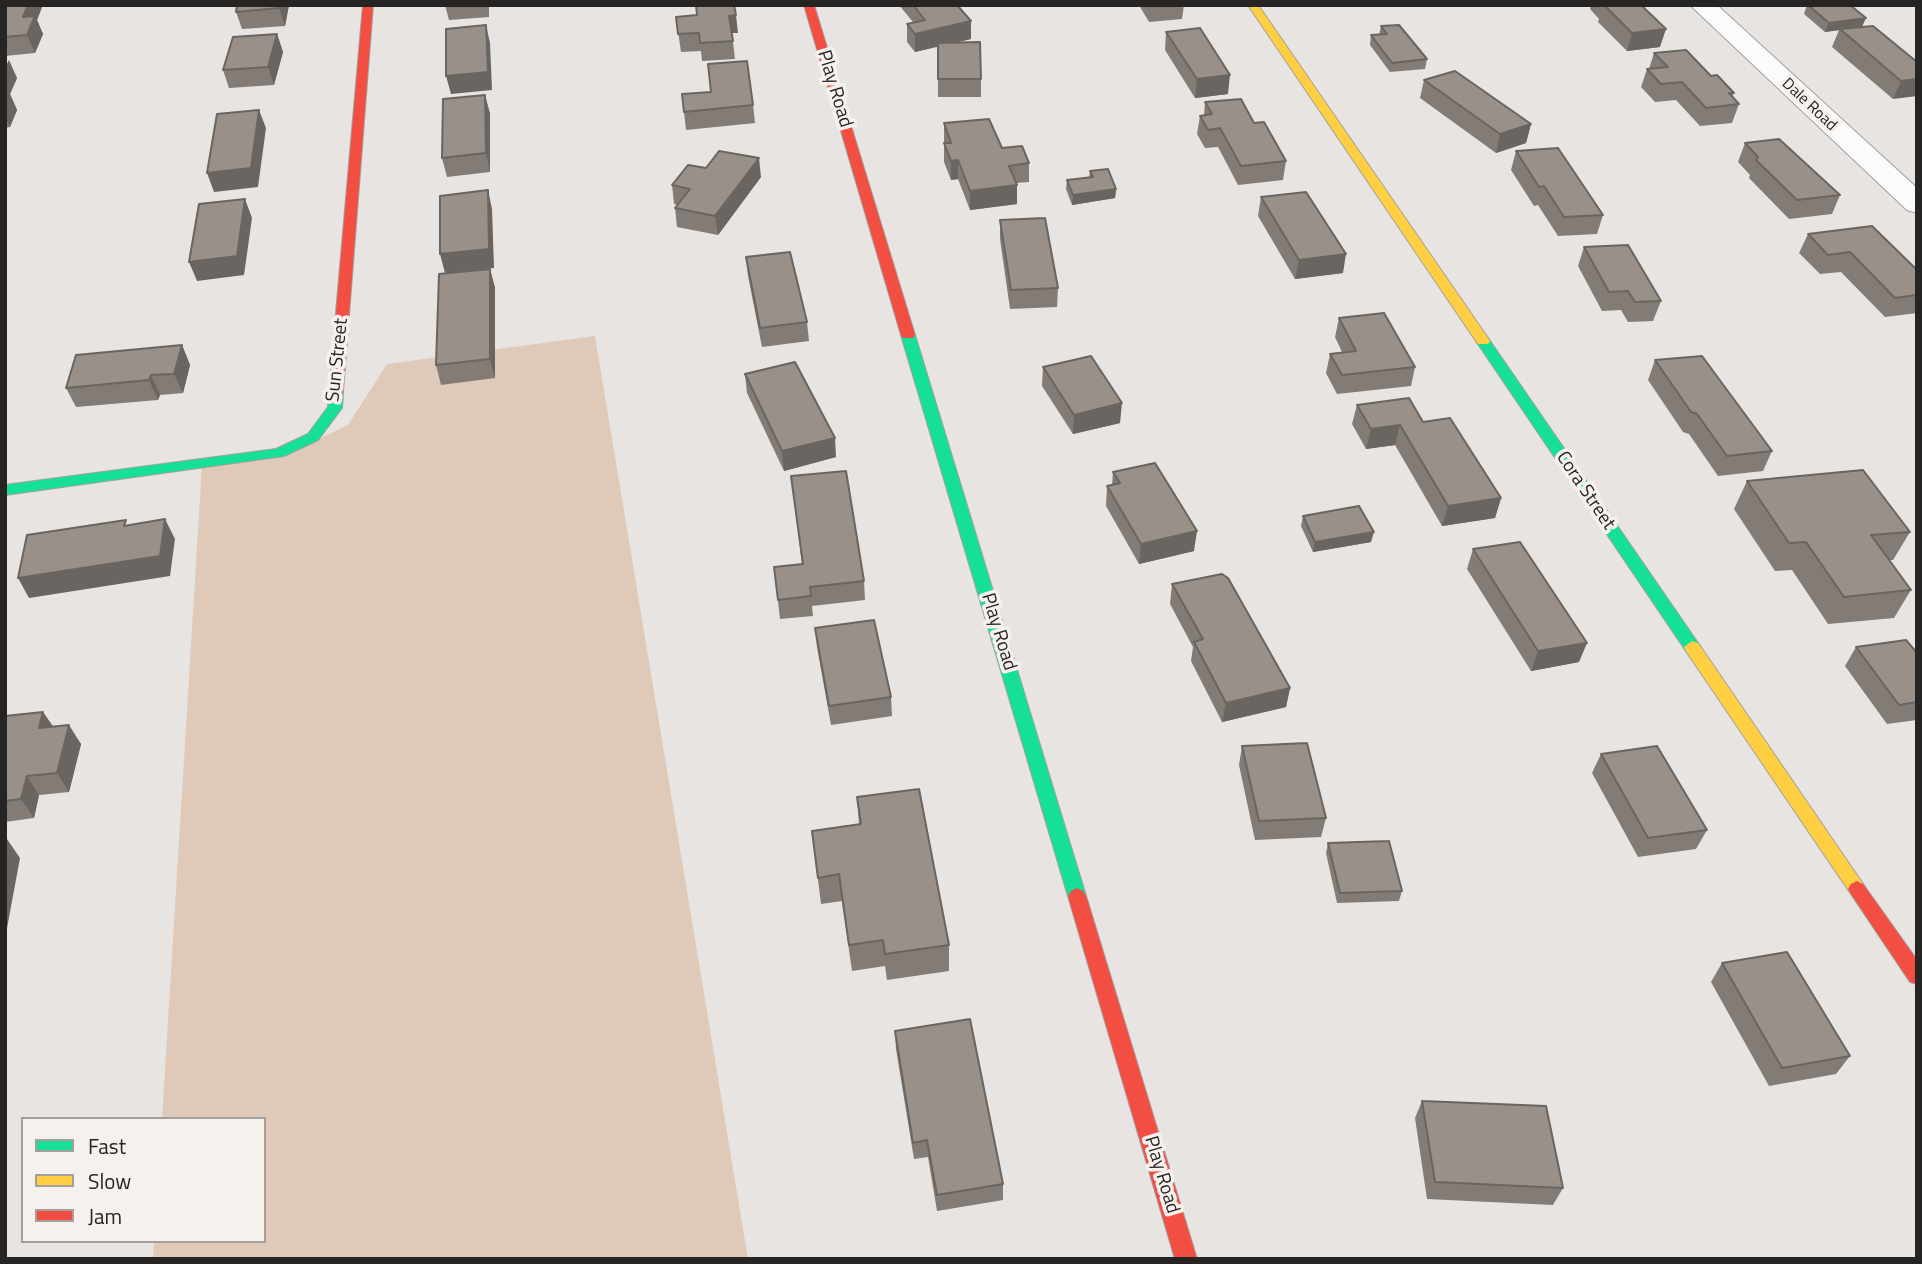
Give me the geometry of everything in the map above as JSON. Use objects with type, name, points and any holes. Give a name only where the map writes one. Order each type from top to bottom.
[{"type":"street","name":"Sun Street","points":[[5,490],[279,453],[313,437],[335,408],[368,5]]},
{"type":"street","name":"Play Road","points":[[809,5],[1186,1259]]},
{"type":"street","name":"Cora Street","points":[[1253,5],[1917,976]]},
{"type":"street","name":"Dale Road","points":[[1702,5],[1917,204]]},
{"type":"shaded area","points":[[595,336],[748,1259],[153,1259],[154,1243],[266,1243],[266,1117],[162,1117],[202,465],[293,451],[348,425],[387,364]]},
{"type":"building","points":[[5,5],[28,5],[23,17],[35,16],[27,35],[5,37]]},
{"type":"building","points":[[237,5],[280,5],[279,8],[236,12]]},
{"type":"building","points":[[696,5],[734,5],[736,15],[729,16],[733,41],[700,43],[699,33],[678,34],[676,17],[697,15]]},
{"type":"building","points":[[913,5],[957,5],[971,21],[915,34],[907,24],[925,20]]},
{"type":"building","points":[[1604,5],[1641,5],[1666,29],[1632,33]]},
{"type":"building","points":[[1808,5],[1850,5],[1866,18],[1829,23]]},
{"type":"building","points":[[486,25],[488,72],[446,76],[446,29]]},
{"type":"building","points":[[1399,25],[1427,59],[1392,63],[1371,35],[1387,34],[1381,26]]},
{"type":"building","points":[[1873,26],[1917,62],[1917,79],[1901,81],[1840,29]]},
{"type":"building","points":[[1200,28],[1230,75],[1197,79],[1166,32]]},
{"type":"building","points":[[277,34],[268,67],[223,70],[233,37]]},
{"type":"building","points":[[980,42],[981,79],[938,79],[938,43]]},
{"type":"building","points":[[1686,50],[1711,76],[1717,75],[1734,93],[1729,93],[1739,104],[1706,108],[1682,82],[1661,84],[1647,69],[1668,67],[1654,53]]},
{"type":"building","points":[[747,61],[753,105],[684,112],[682,94],[711,92],[708,64]]},
{"type":"building","points":[[1455,71],[1531,124],[1500,134],[1424,80]]},
{"type":"building","points":[[485,95],[486,153],[442,158],[443,99]]},
{"type":"building","points":[[1241,99],[1254,123],[1264,122],[1286,161],[1241,166],[1220,128],[1208,130],[1200,116],[1212,114],[1205,102]]},
{"type":"building","points":[[259,110],[251,168],[207,173],[217,114]]},
{"type":"building","points":[[989,119],[1002,148],[1022,146],[1029,163],[1009,166],[1017,185],[970,191],[958,160],[951,161],[944,143],[951,143],[944,123]]},
{"type":"building","points":[[1779,139],[1840,195],[1797,200],[1756,160],[1758,157],[1745,143]]},
{"type":"building","points":[[1558,148],[1603,215],[1564,217],[1544,186],[1539,187],[1516,151]]},
{"type":"building","points":[[719,151],[759,158],[715,216],[675,208],[690,189],[672,185],[688,165],[706,168]]},
{"type":"building","points":[[1108,169],[1116,189],[1073,195],[1067,180],[1093,177],[1090,171]]},
{"type":"building","points":[[488,190],[489,249],[440,254],[440,196]]},
{"type":"building","points":[[1306,192],[1346,254],[1299,260],[1261,197]]},
{"type":"building","points":[[245,199],[237,256],[189,262],[199,204]]},
{"type":"building","points":[[1045,218],[1058,288],[1011,290],[1000,220]]},
{"type":"building","points":[[1872,226],[1917,270],[1917,295],[1895,298],[1850,252],[1828,255],[1808,234]]},
{"type":"building","points":[[1628,245],[1661,301],[1635,302],[1628,291],[1609,292],[1584,247]]},
{"type":"building","points":[[790,252],[807,322],[760,328],[746,257]]},
{"type":"building","points":[[490,269],[490,359],[436,365],[439,274]]},
{"type":"building","points":[[1384,313],[1415,367],[1342,375],[1330,354],[1356,351],[1339,318]]},
{"type":"building","points":[[182,345],[174,374],[151,375],[149,380],[66,388],[76,355]]},
{"type":"building","points":[[1091,356],[1122,403],[1074,415],[1043,367]]},
{"type":"building","points":[[1702,356],[1772,451],[1727,456],[1697,414],[1691,412],[1655,360]]},
{"type":"building","points":[[795,362],[835,438],[782,451],[745,374]]},
{"type":"building","points":[[1409,398],[1423,422],[1450,418],[1501,498],[1448,506],[1400,425],[1371,429],[1357,405]]},
{"type":"building","points":[[1155,463],[1197,531],[1141,544],[1107,486],[1120,483],[1113,472]]},
{"type":"building","points":[[1863,470],[1910,532],[1871,535],[1911,590],[1844,597],[1806,542],[1789,543],[1747,481]]},
{"type":"building","points":[[846,471],[864,581],[810,587],[811,596],[778,600],[774,567],[803,564],[791,476]]},
{"type":"building","points":[[1359,506],[1374,532],[1315,542],[1303,516]]},
{"type":"building","points":[[165,519],[160,556],[18,578],[27,535],[126,520],[124,526]]},
{"type":"building","points":[[1520,542],[1587,643],[1538,651],[1473,549]]},
{"type":"building","points":[[1222,574],[1228,578],[1290,688],[1226,703],[1194,642],[1203,639],[1172,584]]},
{"type":"building","points":[[874,620],[891,697],[829,706],[815,628]]},
{"type":"building","points":[[1906,640],[1917,653],[1917,702],[1899,705],[1856,647]]},
{"type":"building","points":[[43,712],[39,728],[69,725],[57,773],[27,776],[21,799],[5,801],[5,716]]},
{"type":"building","points":[[1307,743],[1326,818],[1259,821],[1242,746]]},
{"type":"building","points":[[1657,746],[1707,830],[1648,838],[1601,754]]},
{"type":"building","points":[[919,789],[949,945],[885,954],[883,940],[849,945],[839,874],[818,878],[812,831],[861,824],[857,797]]},
{"type":"building","points":[[1389,841],[1402,891],[1340,893],[1328,843]]},
{"type":"building","points":[[1787,952],[1850,1056],[1782,1068],[1722,963]]},
{"type":"building","points":[[970,1019],[1003,1184],[937,1195],[927,1140],[913,1143],[895,1031]]},
{"type":"building","points":[[1422,1101],[1546,1106],[1563,1188],[1435,1182]]},
{"type":"traffic: fast","points":[[908,335],[1077,896]]},
{"type":"traffic: fast","points":[[1483,341],[1692,647]]},
{"type":"traffic: fast","points":[[5,490],[279,453],[313,437],[335,408],[336,392]]},
{"type":"traffic: slow","points":[[1253,5],[1483,341]]},
{"type":"traffic: slow","points":[[1692,647],[1857,889]]},
{"type":"traffic: jam","points":[[336,392],[368,5]]},
{"type":"traffic: jam","points":[[809,5],[908,335]]},
{"type":"traffic: jam","points":[[1857,889],[1917,976]]},
{"type":"traffic: jam","points":[[1077,896],[1186,1259]]}]
